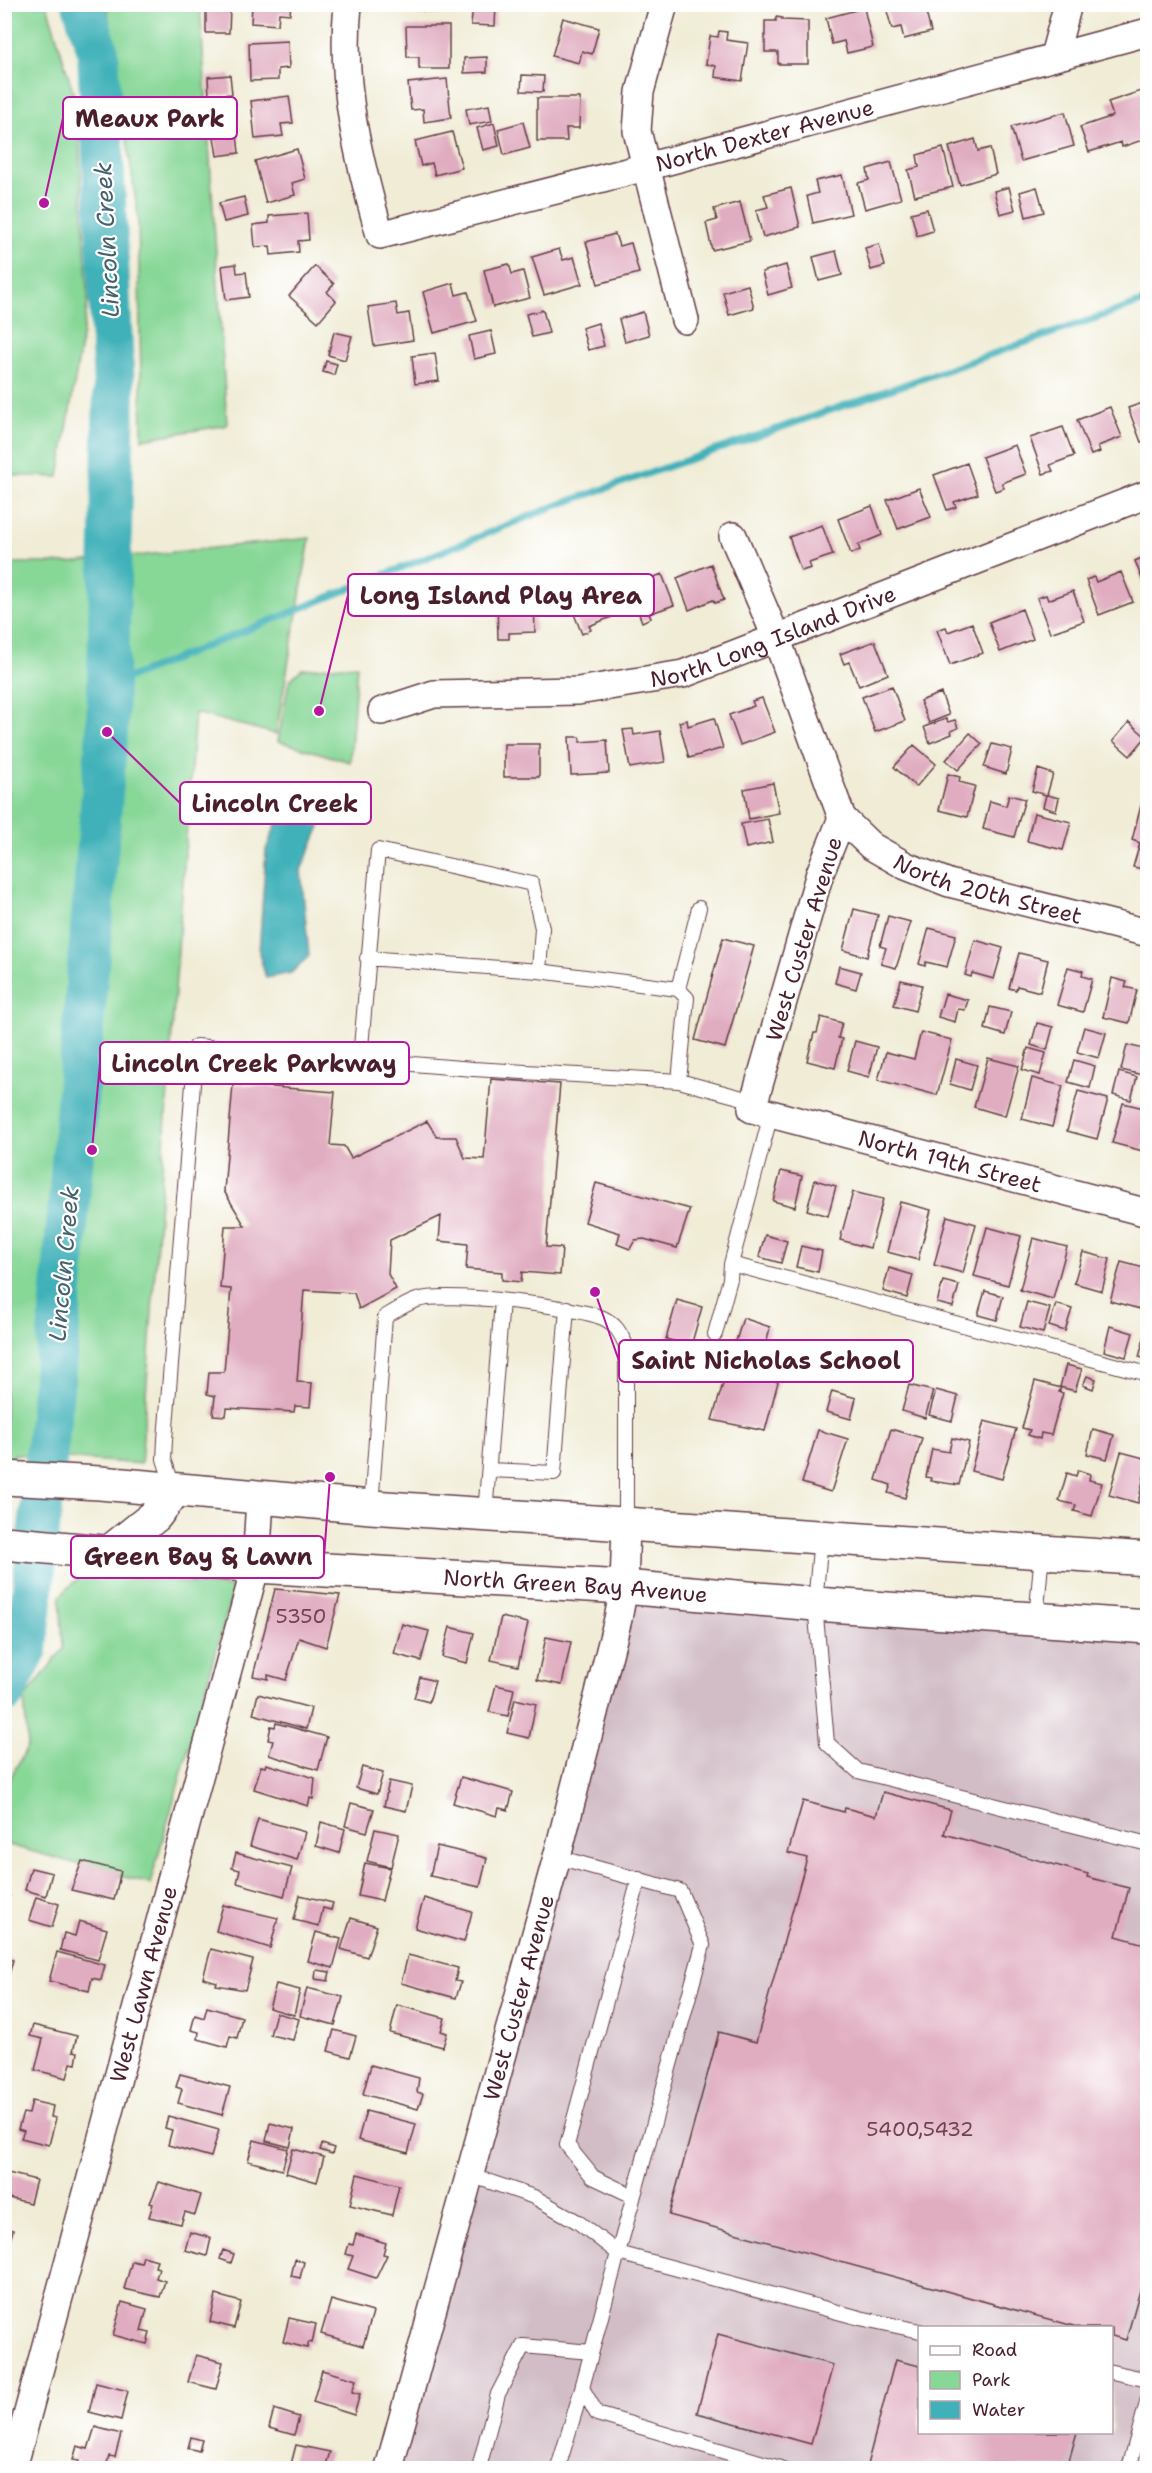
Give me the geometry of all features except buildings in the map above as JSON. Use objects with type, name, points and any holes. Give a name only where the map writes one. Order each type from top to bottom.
[{"type":"main road","points":[[4,1478],[100,1483],[260,1499],[1148,1558]]},
{"type":"main road","points":[[102,1550],[155,1516],[174,1491]]},
{"type":"main road","name":"North Green Bay Avenue","points":[[4,1542],[256,1566],[624,1587],[815,1604],[1148,1627]]},
{"type":"street","name":"North Dexter Avenue","points":[[348,4],[345,36],[349,105],[360,164],[380,235],[646,167],[1148,32]]},
{"type":"street","points":[[664,4],[640,92],[637,131],[685,320]]},
{"type":"street","points":[[1054,56],[1068,4]]},
{"type":"street","name":"North Long Island Drive","points":[[382,711],[434,694],[578,691],[682,674],[1148,494]]},
{"type":"street","name":"West Custer Avenue","points":[[733,536],[776,637],[842,818],[820,873],[759,1108]]},
{"type":"street","name":"North 20th Street","points":[[842,818],[871,846],[906,866],[949,883],[1148,933]]},
{"type":"street","name":"North 19th Street","points":[[759,1108],[1148,1213]]},
{"type":"street","name":"West Lawn Avenue","points":[[13,2469],[256,1566],[260,1499]]},
{"type":"street","name":"West Custer Avenue","points":[[389,2469],[557,1857],[618,1619],[624,1587],[626,1524]]},
{"type":"lane","points":[[360,1059],[378,850],[532,884],[542,928],[539,971]]},
{"type":"lane","points":[[678,989],[699,908]]},
{"type":"lane","points":[[367,958],[539,971],[678,989],[687,998],[679,1081]]},
{"type":"lane","points":[[174,1491],[164,1459],[196,1046],[473,1070],[679,1081],[759,1108],[730,1280],[715,1334]]},
{"type":"lane","points":[[731,1264],[1148,1374]]},
{"type":"lane","points":[[370,1506],[385,1317],[417,1300],[502,1301],[567,1308],[604,1319],[618,1328],[626,1345],[626,1524]]},
{"type":"lane","points":[[485,1514],[502,1301]]},
{"type":"lane","points":[[489,1470],[554,1473],[567,1308]]},
{"type":"lane","points":[[821,1537],[815,1604],[827,1743],[858,1771],[1148,1844]]},
{"type":"lane","points":[[1036,1620],[1042,1552]]},
{"type":"lane","points":[[557,1857],[680,1891],[703,1945],[558,2469]]},
{"type":"lane","points":[[633,2196],[593,2177],[567,2145],[639,1879]]},
{"type":"lane","points":[[470,2175],[534,2198],[578,2222],[618,2253],[860,2318],[918,2331]]},
{"type":"lane","points":[[479,2469],[498,2394],[523,2346],[591,2352]]},
{"type":"lane","points":[[1113,2372],[1148,2380]]},
{"type":"lane","points":[[582,2388],[597,2415],[780,2469]]},
{"type":"lane","points":[[1129,2469],[1148,2398]]},
{"type":"path","points":[[4,39],[8,70],[4,89]]},
{"type":"shaded area","points":[[624,1587],[1147,1626],[1147,2468],[389,2468]]},
{"type":"green space","points":[[5,4],[47,5],[77,105],[88,301],[59,477],[5,475]]},
{"type":"green space","points":[[107,5],[200,5],[227,425],[142,439],[138,216]]},
{"type":"green space","points":[[310,538],[276,734],[195,713],[141,1464],[14,1454],[5,1503],[5,563],[68,563]]},
{"type":"green space","points":[[357,665],[350,762],[278,741],[289,681],[302,669]]},
{"type":"green space","points":[[85,1572],[234,1588],[150,1884],[5,1844],[4,1789],[28,1746],[24,1699],[63,1649],[60,1596]]},
{"type":"water","points":[[323,809],[325,815],[301,870],[309,956],[291,973],[266,978],[259,953],[266,850],[276,824]]},
{"type":"waterway","name":"Lincoln Creek","points":[[4,1693],[27,1649],[58,1338],[107,732],[114,388],[98,52],[83,4]]},
{"type":"waterway","points":[[108,686],[555,506],[1148,300]]},
{"type":"place","name":"Meaux Park","points":[[44,203]]},
{"type":"place","name":"Long Island Play Area","points":[[319,711]]},
{"type":"place","name":"Lincoln Creek","points":[[107,732]]},
{"type":"place","name":"Lincoln Creek Parkway","points":[[92,1150]]},
{"type":"place","name":"Saint Nicholas School","points":[[595,1292]]},
{"type":"place","name":"Green Bay & Lawn","points":[[330,1477]]}]
